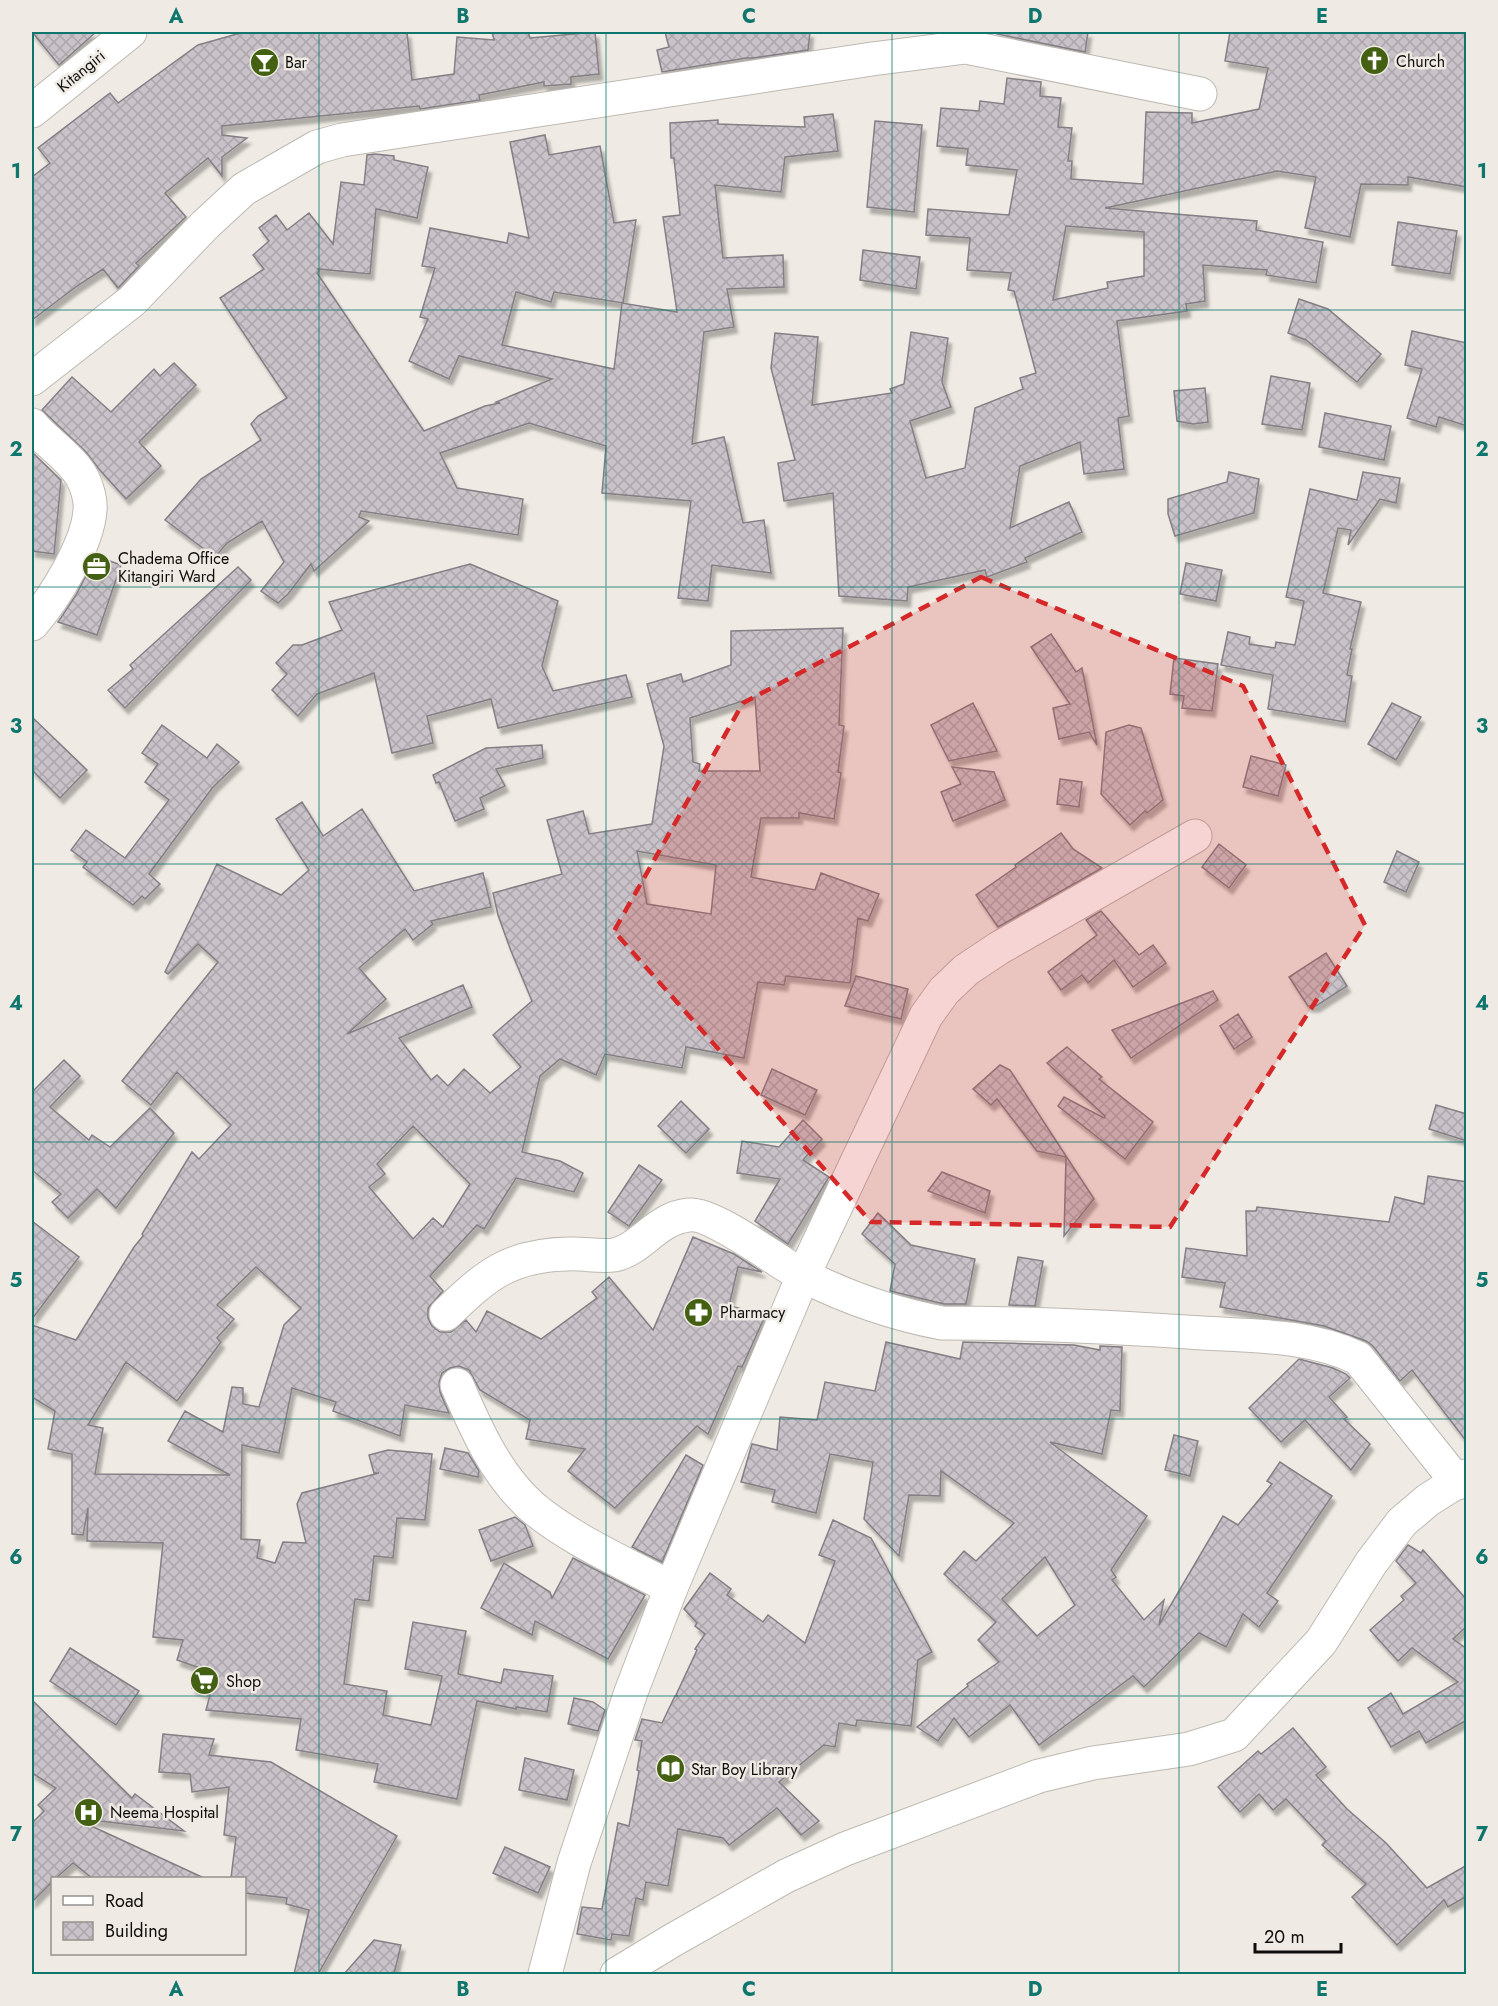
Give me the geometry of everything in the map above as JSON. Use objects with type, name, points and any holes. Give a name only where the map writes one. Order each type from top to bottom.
[{"type":"street","name":"Kitangiri","points":[[32,111],[130,32]]},
{"type":"street","points":[[32,379],[132,302],[205,225],[244,189],[317,147],[362,136],[883,57],[965,39],[1200,94]]},
{"type":"street","points":[[32,425],[82,476],[91,508],[87,531],[73,560],[59,586],[32,624]]},
{"type":"street","points":[[545,1974],[574,1863],[631,1692],[671,1588],[803,1276],[926,1016],[944,991],[966,970],[999,948],[1195,836]]},
{"type":"street","points":[[446,1314],[476,1284],[505,1266],[530,1257],[568,1254],[614,1255],[632,1247],[649,1232],[669,1220],[690,1215],[704,1216],[774,1256],[803,1276],[906,1316],[942,1323],[1183,1331],[1290,1338],[1336,1348],[1358,1358],[1462,1480],[1428,1500],[1402,1522],[1371,1563],[1321,1642],[1234,1735],[1189,1749],[1093,1763],[1039,1776],[845,1849],[786,1876],[617,1974]]},
{"type":"street","points":[[457,1385],[483,1443],[509,1481],[532,1506],[560,1527],[671,1588]]},
{"type":"highlighted area","points":[[981,577],[1243,686],[1365,925],[1170,1227],[871,1222],[614,931],[743,703]]},
{"type":"building","points":[[32,32],[96,32],[59,65]]},
{"type":"building","points":[[244,32],[407,32],[412,80],[454,74],[457,37],[494,40],[492,32],[528,32],[530,38],[595,32],[599,74],[571,77],[571,84],[544,86],[544,82],[479,95],[480,100],[420,109],[419,106],[222,126],[222,135],[247,138],[222,157],[222,176],[208,158],[165,193],[186,217],[136,263],[139,266],[119,287],[103,269],[32,320],[32,177],[50,163],[38,148],[110,93],[118,103],[198,45]]},
{"type":"building","points":[[665,32],[810,32],[808,50],[662,72],[657,50],[669,47]]},
{"type":"building","points":[[997,32],[1088,32],[1085,52],[997,34]]},
{"type":"building","points":[[1230,32],[1467,32],[1467,187],[1408,177],[1408,185],[1361,184],[1350,237],[1305,228],[1316,177],[1277,171],[1105,208],[1257,221],[1256,230],[1323,242],[1316,283],[1266,275],[1267,270],[1203,265],[1205,301],[1186,304],[1187,311],[1117,321],[1129,416],[1118,418],[1124,469],[1084,474],[1080,442],[1020,466],[1010,528],[1069,502],[1082,532],[1025,558],[1027,562],[987,577],[985,570],[908,587],[907,601],[839,596],[833,493],[784,501],[778,463],[795,460],[771,368],[775,333],[818,337],[812,405],[892,393],[890,389],[904,384],[911,332],[948,338],[942,382],[951,407],[910,421],[926,478],[965,468],[975,408],[1023,389],[1020,378],[1036,373],[1014,291],[1008,290],[1011,273],[967,270],[970,238],[926,235],[928,209],[1009,215],[1017,170],[966,165],[968,149],[937,146],[941,108],[979,111],[980,101],[1004,104],[1007,78],[1041,82],[1040,96],[1061,98],[1058,127],[1072,128],[1068,161],[1072,161],[1071,179],[1143,184],[1146,112],[1192,113],[1192,123],[1259,109],[1268,68],[1225,61]],"holes":[[[1066,226],[1144,232],[1144,276],[1107,282],[1108,288],[1053,300]]]},
{"type":"building","points":[[833,114],[838,151],[785,157],[781,192],[715,185],[723,258],[783,255],[784,287],[727,289],[734,327],[704,332],[692,444],[724,437],[743,523],[764,520],[771,573],[712,565],[708,601],[678,598],[691,501],[602,493],[606,446],[529,423],[440,453],[457,488],[523,499],[518,535],[361,511],[359,517],[369,521],[314,571],[311,564],[288,594],[278,603],[261,591],[284,562],[262,521],[227,543],[215,557],[165,520],[201,479],[261,440],[251,424],[258,416],[287,398],[220,298],[264,269],[253,255],[269,241],[259,228],[276,215],[287,230],[309,213],[333,244],[341,182],[364,185],[367,155],[394,156],[394,160],[428,167],[417,218],[376,209],[370,274],[318,269],[317,273],[424,431],[485,406],[500,403],[496,402],[552,379],[459,356],[449,379],[409,361],[428,319],[420,317],[435,268],[422,266],[430,228],[507,243],[509,233],[529,238],[510,142],[545,135],[549,155],[600,146],[614,223],[636,220],[623,303],[554,292],[551,302],[516,292],[502,345],[614,369],[622,303],[677,312],[663,217],[680,215],[674,158],[671,158],[670,123],[718,120],[718,124],[805,127],[804,117]]},
{"type":"building","points":[[875,121],[922,125],[914,212],[867,207]]},
{"type":"building","points":[[1398,222],[1457,231],[1450,274],[1392,265]]},
{"type":"building","points":[[863,250],[920,257],[916,289],[860,280]]},
{"type":"building","points":[[1299,299],[1328,309],[1381,354],[1357,382],[1306,340],[1288,333]]},
{"type":"building","points":[[1412,331],[1467,343],[1467,426],[1439,417],[1436,427],[1407,418],[1422,369],[1405,365]]},
{"type":"building","points":[[174,363],[196,385],[139,442],[161,466],[126,499],[86,452],[42,410],[72,377],[111,412],[154,369],[160,376]]},
{"type":"building","points":[[1271,376],[1310,383],[1302,430],[1262,424]]},
{"type":"building","points":[[1205,388],[1208,422],[1193,424],[1177,421],[1174,391]]},
{"type":"building","points":[[1325,413],[1391,426],[1384,460],[1319,447]]},
{"type":"building","points":[[32,452],[61,480],[54,554],[32,551]]},
{"type":"building","points":[[1229,472],[1259,479],[1254,513],[1175,536],[1168,514],[1168,499],[1227,482]]},
{"type":"building","points":[[1363,472],[1400,478],[1396,503],[1380,499],[1348,545],[1351,530],[1338,528],[1323,593],[1361,602],[1350,649],[1352,649],[1347,675],[1352,676],[1345,722],[1268,709],[1273,675],[1221,665],[1228,632],[1250,637],[1249,644],[1275,648],[1276,642],[1295,645],[1304,601],[1286,597],[1310,489],[1357,500]]},
{"type":"building","points":[[96,556],[121,565],[97,635],[58,622],[76,595]]},
{"type":"building","points":[[1186,563],[1222,570],[1216,601],[1180,594]]},
{"type":"building","points":[[470,564],[558,601],[542,666],[553,691],[626,675],[632,697],[498,728],[491,699],[427,716],[433,743],[392,753],[374,673],[317,694],[298,716],[272,690],[287,674],[276,663],[293,645],[302,645],[342,630],[329,602]]},
{"type":"building","points":[[238,567],[251,580],[125,708],[108,690],[133,669],[130,665]]},
{"type":"building","points":[[843,628],[839,725],[844,726],[838,772],[841,773],[834,819],[799,813],[799,818],[761,818],[751,877],[815,890],[821,873],[879,894],[868,921],[858,918],[850,983],[786,976],[784,985],[758,982],[744,1058],[686,1047],[682,1068],[605,1054],[596,1075],[560,1059],[540,1076],[522,1152],[560,1161],[583,1173],[574,1192],[516,1178],[484,1229],[477,1225],[430,1276],[443,1291],[428,1308],[428,1318],[432,1326],[440,1332],[451,1332],[466,1320],[476,1332],[487,1311],[541,1339],[597,1298],[592,1292],[609,1277],[653,1330],[693,1237],[734,1254],[762,1272],[738,1267],[729,1306],[766,1314],[742,1367],[738,1366],[708,1434],[697,1426],[615,1508],[568,1471],[585,1449],[526,1439],[530,1420],[480,1390],[469,1370],[459,1366],[442,1373],[439,1382],[440,1392],[449,1413],[405,1405],[400,1436],[333,1411],[336,1402],[292,1388],[279,1453],[242,1445],[241,1539],[260,1540],[257,1558],[275,1563],[283,1542],[306,1543],[297,1504],[302,1493],[379,1473],[374,1473],[369,1455],[388,1450],[432,1454],[425,1520],[397,1518],[393,1558],[374,1556],[369,1601],[355,1599],[344,1684],[387,1691],[383,1715],[431,1725],[442,1676],[405,1669],[413,1622],[466,1631],[458,1674],[501,1683],[504,1669],[553,1676],[547,1712],[516,1707],[516,1709],[477,1701],[457,1799],[374,1782],[378,1764],[296,1750],[301,1719],[206,1710],[210,1695],[192,1688],[200,1668],[177,1660],[183,1640],[153,1637],[163,1543],[87,1541],[88,1508],[83,1535],[72,1534],[72,1454],[48,1449],[55,1411],[32,1397],[32,1325],[76,1340],[143,1236],[142,1234],[192,1152],[199,1159],[231,1125],[177,1072],[151,1105],[122,1081],[218,962],[198,944],[168,974],[165,972],[217,864],[281,895],[309,870],[276,819],[302,802],[323,836],[362,809],[414,891],[483,873],[491,907],[431,921],[433,924],[413,940],[405,929],[359,968],[386,999],[347,1034],[463,985],[472,1007],[399,1038],[431,1080],[437,1075],[448,1086],[464,1069],[490,1093],[521,1067],[493,1035],[532,1001],[498,915],[493,893],[562,874],[547,820],[583,811],[589,834],[652,824],[664,746],[647,684],[681,674],[683,682],[731,665],[731,631]],"holes":[[[755,697],[760,771],[699,771],[700,764],[693,762],[690,718]],[[637,851],[716,865],[711,914],[647,904]],[[413,1126],[470,1184],[443,1227],[433,1218],[413,1239],[369,1187],[385,1174],[377,1164]],[[256,1267],[301,1308],[284,1325],[259,1407],[243,1404],[243,1388],[232,1387],[223,1432],[185,1411],[168,1441],[230,1475],[95,1474],[103,1428],[88,1425],[126,1362],[177,1401],[221,1342],[217,1338],[234,1319],[217,1305]]]},
{"type":"building","points":[[1051,634],[1076,672],[1082,668],[1097,745],[1089,732],[1059,739],[1053,708],[1070,704],[1031,647]]},
{"type":"building","points":[[1174,658],[1218,664],[1212,711],[1182,708],[1184,696],[1170,694]]},
{"type":"building","points":[[973,703],[997,751],[949,761],[931,725]]},
{"type":"building","points":[[1392,703],[1421,717],[1396,760],[1368,744]]},
{"type":"building","points":[[32,717],[87,770],[60,798],[32,770]]},
{"type":"building","points":[[162,725],[207,758],[217,744],[239,762],[213,787],[149,874],[160,884],[145,899],[142,896],[133,905],[83,867],[87,862],[71,850],[86,830],[125,858],[169,800],[145,782],[158,764],[142,753]]},
{"type":"building","points":[[1129,725],[1141,728],[1163,800],[1147,813],[1145,811],[1130,825],[1101,794],[1106,732]]},
{"type":"building","points":[[542,745],[543,758],[496,769],[505,786],[480,798],[484,809],[455,821],[439,782],[436,783],[433,775],[486,748]]},
{"type":"building","points":[[1251,756],[1286,765],[1278,796],[1243,787]]},
{"type":"building","points":[[952,767],[994,772],[1005,800],[953,821],[941,792],[961,784]]},
{"type":"building","points":[[1060,779],[1082,782],[1079,807],[1057,804]]},
{"type":"building","points":[[1061,833],[1073,849],[1102,868],[998,927],[976,895]]},
{"type":"building","points":[[1219,844],[1246,865],[1229,888],[1202,867]]},
{"type":"building","points":[[1397,851],[1419,862],[1406,892],[1384,882]]},
{"type":"building","points":[[1101,911],[1139,955],[1153,945],[1166,963],[1133,987],[1114,960],[1088,983],[1082,975],[1061,990],[1048,972],[1097,935],[1086,920]]},
{"type":"building","points":[[1326,953],[1347,986],[1316,1006],[1308,1006],[1289,977]]},
{"type":"building","points":[[856,976],[908,989],[901,1019],[845,1006]]},
{"type":"building","points":[[1213,991],[1218,1000],[1131,1058],[1112,1030]]},
{"type":"building","points":[[1238,1014],[1252,1037],[1234,1049],[1220,1026]]},
{"type":"building","points":[[1067,1047],[1102,1077],[1099,1079],[1153,1122],[1125,1159],[1058,1106],[1064,1097],[1104,1118],[1105,1116],[1047,1063]]},
{"type":"building","points":[[64,1060],[80,1076],[50,1107],[89,1140],[92,1135],[110,1147],[150,1108],[174,1133],[116,1208],[97,1189],[68,1218],[52,1202],[61,1194],[32,1170],[32,1092]]},
{"type":"building","points":[[1000,1065],[1010,1070],[1094,1199],[1064,1236],[1066,1157],[1037,1151],[997,1099],[991,1105],[973,1089]]},
{"type":"building","points":[[772,1069],[817,1090],[805,1115],[761,1095]]},
{"type":"building","points":[[681,1101],[709,1129],[686,1153],[658,1126]]},
{"type":"building","points":[[1436,1105],[1467,1114],[1467,1141],[1429,1129]]},
{"type":"building","points":[[803,1120],[822,1139],[803,1160],[829,1177],[788,1244],[755,1221],[780,1179],[737,1173],[742,1141],[779,1147]]},
{"type":"building","points":[[639,1165],[662,1180],[629,1226],[608,1212]]},
{"type":"building","points":[[942,1172],[990,1191],[985,1213],[928,1191]]},
{"type":"building","points":[[1428,1176],[1467,1182],[1467,1442],[1412,1370],[1400,1381],[1373,1346],[1366,1341],[1324,1326],[1220,1307],[1225,1283],[1182,1277],[1186,1248],[1247,1256],[1246,1211],[1256,1211],[1257,1207],[1389,1222],[1395,1197],[1424,1204]]},
{"type":"building","points":[[878,1213],[911,1245],[975,1259],[966,1304],[944,1304],[890,1291],[895,1264],[862,1234]]},
{"type":"building","points":[[32,1221],[79,1257],[32,1319]]},
{"type":"building","points":[[1018,1257],[1043,1261],[1035,1306],[1009,1305]]},
{"type":"building","points":[[886,1342],[960,1359],[963,1342],[1074,1345],[1100,1350],[1100,1346],[1122,1347],[1120,1411],[1111,1410],[1102,1454],[1050,1442],[1147,1516],[1111,1570],[1116,1577],[1112,1580],[1144,1620],[1164,1600],[1159,1625],[1223,1516],[1238,1525],[1272,1484],[1267,1481],[1280,1462],[1332,1496],[1267,1593],[1278,1601],[1259,1627],[1243,1614],[1226,1647],[1199,1633],[1144,1687],[1133,1676],[1039,1745],[1010,1705],[969,1737],[954,1718],[938,1741],[917,1727],[968,1686],[967,1684],[999,1662],[978,1640],[996,1622],[944,1574],[964,1551],[976,1561],[1014,1523],[941,1471],[940,1496],[909,1495],[899,1556],[864,1519],[873,1462],[830,1454],[816,1513],[772,1502],[775,1490],[741,1482],[752,1444],[777,1450],[780,1417],[817,1420],[825,1382],[875,1391]],"holes":[[[1045,1557],[1075,1605],[1037,1636],[1002,1599]]]},
{"type":"building","points":[[1299,1359],[1333,1368],[1350,1378],[1329,1397],[1347,1417],[1344,1419],[1370,1444],[1351,1470],[1305,1420],[1281,1442],[1249,1408]]},
{"type":"building","points":[[1174,1435],[1198,1441],[1190,1476],[1165,1470]]},
{"type":"building","points":[[445,1448],[468,1453],[479,1471],[478,1477],[440,1469]]},
{"type":"building","points":[[686,1455],[703,1465],[662,1562],[632,1547]]},
{"type":"building","points":[[515,1517],[525,1525],[533,1546],[491,1561],[479,1530]]},
{"type":"building","points":[[833,1520],[871,1538],[932,1652],[918,1660],[911,1726],[857,1720],[856,1726],[839,1723],[835,1747],[824,1745],[779,1782],[819,1821],[801,1835],[777,1808],[729,1845],[723,1838],[678,1829],[668,1886],[646,1882],[643,1900],[636,1898],[629,1936],[612,1934],[611,1940],[577,1934],[582,1907],[602,1909],[618,1823],[629,1826],[642,1741],[635,1740],[642,1719],[662,1723],[675,1696],[678,1696],[676,1695],[697,1650],[695,1649],[705,1634],[695,1626],[697,1623],[684,1609],[710,1573],[731,1589],[727,1595],[763,1622],[768,1615],[805,1643],[835,1561],[819,1555]]},
{"type":"building","points":[[1408,1545],[1421,1553],[1423,1550],[1467,1600],[1467,1626],[1453,1639],[1467,1649],[1467,1720],[1426,1743],[1419,1731],[1391,1747],[1368,1708],[1391,1693],[1403,1714],[1458,1682],[1412,1648],[1398,1661],[1370,1630],[1404,1600],[1401,1596],[1416,1583],[1396,1561]]},
{"type":"building","points":[[573,1558],[645,1595],[608,1659],[535,1621],[532,1635],[481,1608],[504,1563],[550,1592],[552,1598]]},
{"type":"building","points":[[70,1648],[139,1691],[116,1725],[50,1681]]},
{"type":"building","points":[[574,1698],[593,1702],[605,1710],[598,1731],[568,1724]]},
{"type":"building","points":[[32,1700],[132,1798],[135,1794],[184,1831],[74,1818],[202,1877],[91,1877],[73,1863],[57,1877],[51,1877],[51,1883],[32,1902],[32,1823],[44,1811],[38,1805],[56,1788],[32,1773]]},
{"type":"building","points":[[1293,1728],[1326,1767],[1316,1775],[1347,1809],[1386,1843],[1427,1888],[1467,1865],[1467,1896],[1448,1907],[1444,1900],[1397,1945],[1352,1897],[1366,1884],[1322,1845],[1326,1841],[1286,1799],[1273,1810],[1259,1794],[1240,1812],[1218,1787],[1258,1751],[1261,1754]]},
{"type":"building","points":[[163,1734],[214,1739],[209,1755],[271,1762],[397,1836],[318,1974],[294,1974],[309,1910],[286,1904],[287,1898],[246,1893],[246,1877],[231,1877],[236,1837],[224,1835],[229,1787],[192,1792],[190,1774],[159,1772]]},
{"type":"building","points":[[525,1758],[574,1770],[567,1800],[519,1790]]},
{"type":"building","points":[[505,1847],[550,1867],[538,1893],[493,1873]]},
{"type":"building","points":[[374,1940],[401,1945],[394,1974],[344,1974]]},
{"type":"place","name":"Church","points":[[1375,61]]},
{"type":"place","name":"Bar","points":[[264,62]]},
{"type":"place","name":"Chadema Office Kitangiri Ward","points":[[97,567]]},
{"type":"place","name":"Pharmacy","points":[[699,1312]]},
{"type":"place","name":"Shop","points":[[205,1681]]},
{"type":"place","name":"Star Boy Library","points":[[670,1769]]},
{"type":"place","name":"Neema Hospital","points":[[89,1812]]}]
